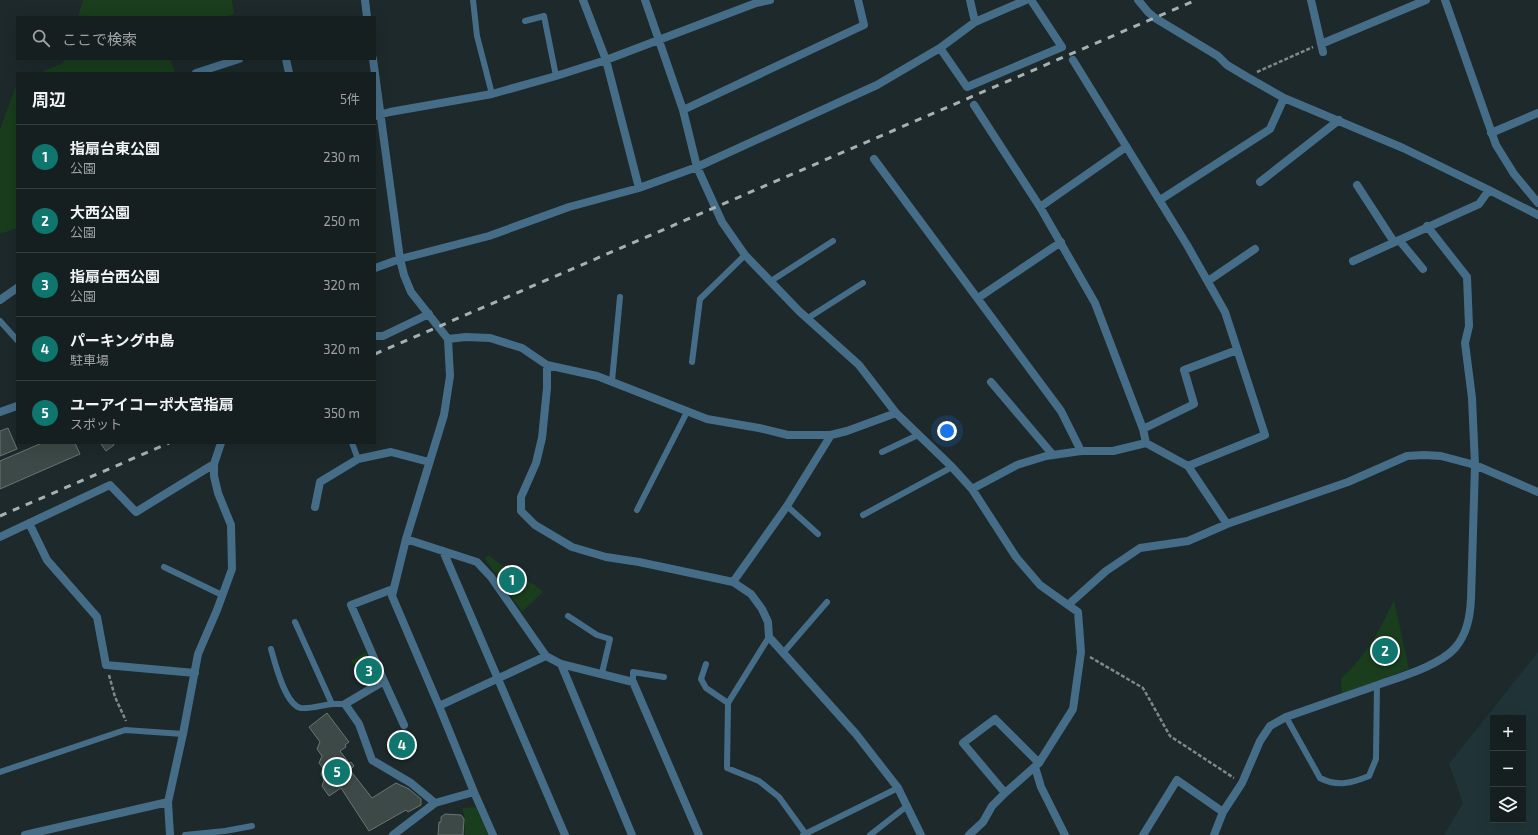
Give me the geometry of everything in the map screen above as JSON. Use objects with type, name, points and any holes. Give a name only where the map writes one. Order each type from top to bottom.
[{"type":"street","points":[[365,0],[367,16]]},
{"type":"street","points":[[583,0],[606,60],[639,188]]},
{"type":"street","points":[[645,0],[683,110],[697,168],[722,222],[745,255],[800,311],[859,365],[896,413],[952,467],[972,489],[1016,557],[1040,585],[1078,612],[1081,652],[1073,709],[1037,765],[992,806],[983,822],[969,835]]},
{"type":"street","points":[[378,115],[492,94],[556,76],[606,60],[755,2],[770,0]]},
{"type":"street","points":[[683,110],[864,25],[858,0]]},
{"type":"street","points":[[970,0],[976,22]]},
{"type":"street","points":[[376,268],[400,259],[489,236],[569,207],[639,188],[697,168],[877,85],[940,48],[976,22],[1026,0]]},
{"type":"street","points":[[940,48],[967,87],[1062,47],[1031,0]]},
{"type":"street","points":[[1138,0],[1155,18],[1218,56],[1227,65],[1284,98],[1403,148],[1538,215]]},
{"type":"street","points":[[1311,0],[1323,52]]},
{"type":"street","points":[[1321,44],[1426,0]]},
{"type":"street","points":[[1445,0],[1496,145],[1514,174],[1538,203]]},
{"type":"street","points":[[199,72],[236,60]]},
{"type":"street","points":[[286,60],[289,72]]},
{"type":"street","points":[[373,60],[374,72]]},
{"type":"street","points":[[1072,60],[1160,200],[1225,312],[1265,435],[1188,466]]},
{"type":"street","points":[[376,93],[378,115],[400,259],[404,275],[411,292],[448,339],[450,376],[448,397],[444,415],[406,539],[392,596],[493,835]]},
{"type":"street","points":[[1160,200],[1270,129],[1284,98]]},
{"type":"street","points":[[974,105],[1040,207],[1095,303],[1143,429],[1146,443]]},
{"type":"street","points":[[1491,133],[1538,113]]},
{"type":"street","points":[[1260,182],[1339,120]]},
{"type":"street","points":[[1040,207],[1126,147]]},
{"type":"street","points":[[874,159],[1061,411],[1081,451]]},
{"type":"street","points":[[1357,185],[1397,241],[1423,268]]},
{"type":"street","points":[[1353,262],[1427,226],[1479,204],[1489,190]]},
{"type":"street","points":[[1214,835],[1223,812],[1242,783],[1260,740],[1270,726],[1286,717],[1409,674],[1441,660],[1455,648],[1466,630],[1470,617],[1471,599],[1475,465],[1472,398],[1464,343],[1469,326],[1467,277],[1427,226]]},
{"type":"street","points":[[978,298],[1061,242]]},
{"type":"street","points":[[1208,281],[1255,249]]},
{"type":"street","points":[[0,300],[16,289]]},
{"type":"street","points":[[376,336],[383,336],[429,314]]},
{"type":"street","points":[[448,339],[466,337],[490,338],[522,348],[547,365],[597,376],[612,381],[707,419],[760,428],[788,435],[831,435],[847,431],[896,413]]},
{"type":"street","points":[[1143,429],[1194,404],[1184,370],[1237,350]]},
{"type":"street","points":[[547,365],[547,388],[542,438],[536,463],[521,497],[521,511],[534,525],[572,547],[606,557],[639,562],[733,582],[751,594],[762,609],[768,622],[769,637],[856,734],[898,788],[921,835]]},
{"type":"street","points":[[991,382],[1053,455]]},
{"type":"street","points":[[0,412],[16,406]]},
{"type":"street","points":[[733,582],[787,506],[831,435]]},
{"type":"street","points":[[972,489],[1017,465],[1053,455],[1081,451],[1113,451],[1146,443],[1188,466],[1227,524]]},
{"type":"street","points":[[170,835],[168,802],[198,654],[232,569],[231,525],[218,493],[214,476],[214,464],[221,444]]},
{"type":"street","points":[[315,507],[320,482],[358,458],[391,452],[430,462]]},
{"type":"street","points":[[1068,606],[1106,571],[1140,548],[1188,541],[1227,524],[1348,482],[1407,456],[1441,456],[1475,465],[1538,492]]},
{"type":"street","points":[[0,537],[110,485],[136,512],[214,464]]},
{"type":"street","points":[[29,523],[47,560],[97,617],[106,665],[194,673]]},
{"type":"street","points":[[406,539],[477,562],[491,577],[546,656],[561,664],[602,673],[633,682],[699,835]]},
{"type":"street","points":[[443,551],[497,680],[565,835]]},
{"type":"street","points":[[393,589],[351,605],[404,725]]},
{"type":"street","points":[[439,706],[546,656]]},
{"type":"street","points":[[561,664],[632,835]]},
{"type":"street","points":[[384,681],[345,704],[359,724],[372,760],[411,783],[435,803]]},
{"type":"street","points":[[1005,793],[963,743],[995,719],[1037,765],[1040,787],[1065,835]]},
{"type":"street","points":[[1143,835],[1177,780],[1223,812]]},
{"type":"street","points":[[394,835],[435,803],[474,792]]},
{"type":"street","points":[[25,835],[168,802]]},
{"type":"lane","points":[[473,0],[477,36],[492,94]]},
{"type":"lane","points":[[525,21],[544,16],[556,76]]},
{"type":"lane","points":[[770,281],[832,241]]},
{"type":"lane","points":[[692,362],[700,299],[745,255]]},
{"type":"lane","points":[[808,318],[863,283]]},
{"type":"lane","points":[[612,381],[620,297]]},
{"type":"lane","points":[[0,321],[16,339]]},
{"type":"lane","points":[[637,510],[687,412]]},
{"type":"lane","points":[[882,452],[918,435]]},
{"type":"lane","points":[[352,444],[358,458]]},
{"type":"lane","points":[[863,514],[952,467]]},
{"type":"lane","points":[[787,506],[818,534]]},
{"type":"lane","points":[[164,567],[222,595]]},
{"type":"lane","points":[[783,653],[827,602]]},
{"type":"lane","points":[[568,616],[596,635],[610,639],[602,673]]},
{"type":"lane","points":[[295,622],[332,704]]},
{"type":"lane","points":[[769,637],[728,703],[727,768],[759,781],[779,797],[804,834],[898,788]]},
{"type":"lane","points":[[271,649],[284,689],[294,705],[301,708],[345,704]]},
{"type":"lane","points":[[706,664],[701,680],[706,688],[728,703]]},
{"type":"lane","points":[[633,682],[633,672],[664,678]]},
{"type":"lane","points":[[1286,717],[1320,778],[1329,782],[1340,784],[1357,781],[1369,776],[1376,759],[1377,685]]},
{"type":"lane","points":[[0,772],[125,730],[183,734]]},
{"type":"lane","points":[[870,835],[907,806]]},
{"type":"lane","points":[[185,835],[225,832],[252,826]]},
{"type":"path","points":[[1247,77],[1321,44]]},
{"type":"path","points":[[1081,652],[1143,688],[1170,736],[1242,783]]},
{"type":"path","points":[[106,665],[115,697],[130,731]]},
{"type":"shaded area","points":[[1538,652],[1538,835],[1444,835],[1463,803],[1449,764]]},
{"type":"green space","points":[[83,0],[232,0],[234,14],[228,16],[78,16]]},
{"type":"green space","points":[[64,60],[170,60],[175,72],[41,72],[63,63]]},
{"type":"green space","points":[[16,86],[16,228],[0,234],[0,129]]},
{"type":"green space","points":[[488,555],[514,574],[535,585],[543,592],[522,612],[485,559]]},
{"type":"green space","points":[[1394,600],[1409,669],[1342,694],[1341,678],[1358,661],[1372,642]]},
{"type":"green space","points":[[366,652],[380,680],[377,682],[351,661]]},
{"type":"green space","points":[[476,807],[488,835],[465,835],[464,815],[462,808]]},
{"type":"building","points":[[8,428],[17,449],[0,456],[0,431]]},
{"type":"building","points":[[40,444],[75,444],[80,454],[0,489],[0,461]]},
{"type":"building","points":[[101,444],[114,444],[114,445],[106,451]]},
{"type":"building","points":[[327,713],[349,742],[345,745],[346,747],[340,751],[349,763],[351,762],[354,766],[350,770],[372,798],[396,783],[409,789],[421,799],[421,805],[408,812],[406,810],[369,831],[341,788],[329,796],[322,786],[324,780],[321,774],[323,768],[319,763],[322,756],[317,749],[320,742],[309,727]]},
{"type":"building","points":[[445,814],[461,815],[464,819],[463,835],[438,835],[439,822],[441,822],[441,817]]},
{"type":"railway","points":[[376,354],[1196,0]]},
{"type":"railway","points":[[0,516],[167,444]]},
{"type":"place","name":"指扇台東公園","points":[[512,580]]},
{"type":"place","name":"大西公園","points":[[1385,651]]},
{"type":"place","name":"指扇台西公園","points":[[369,671]]},
{"type":"place","name":"パーキング中島","points":[[402,745]]},
{"type":"place","name":"ユーアイコーポ大宮指扇","points":[[337,772]]}]
